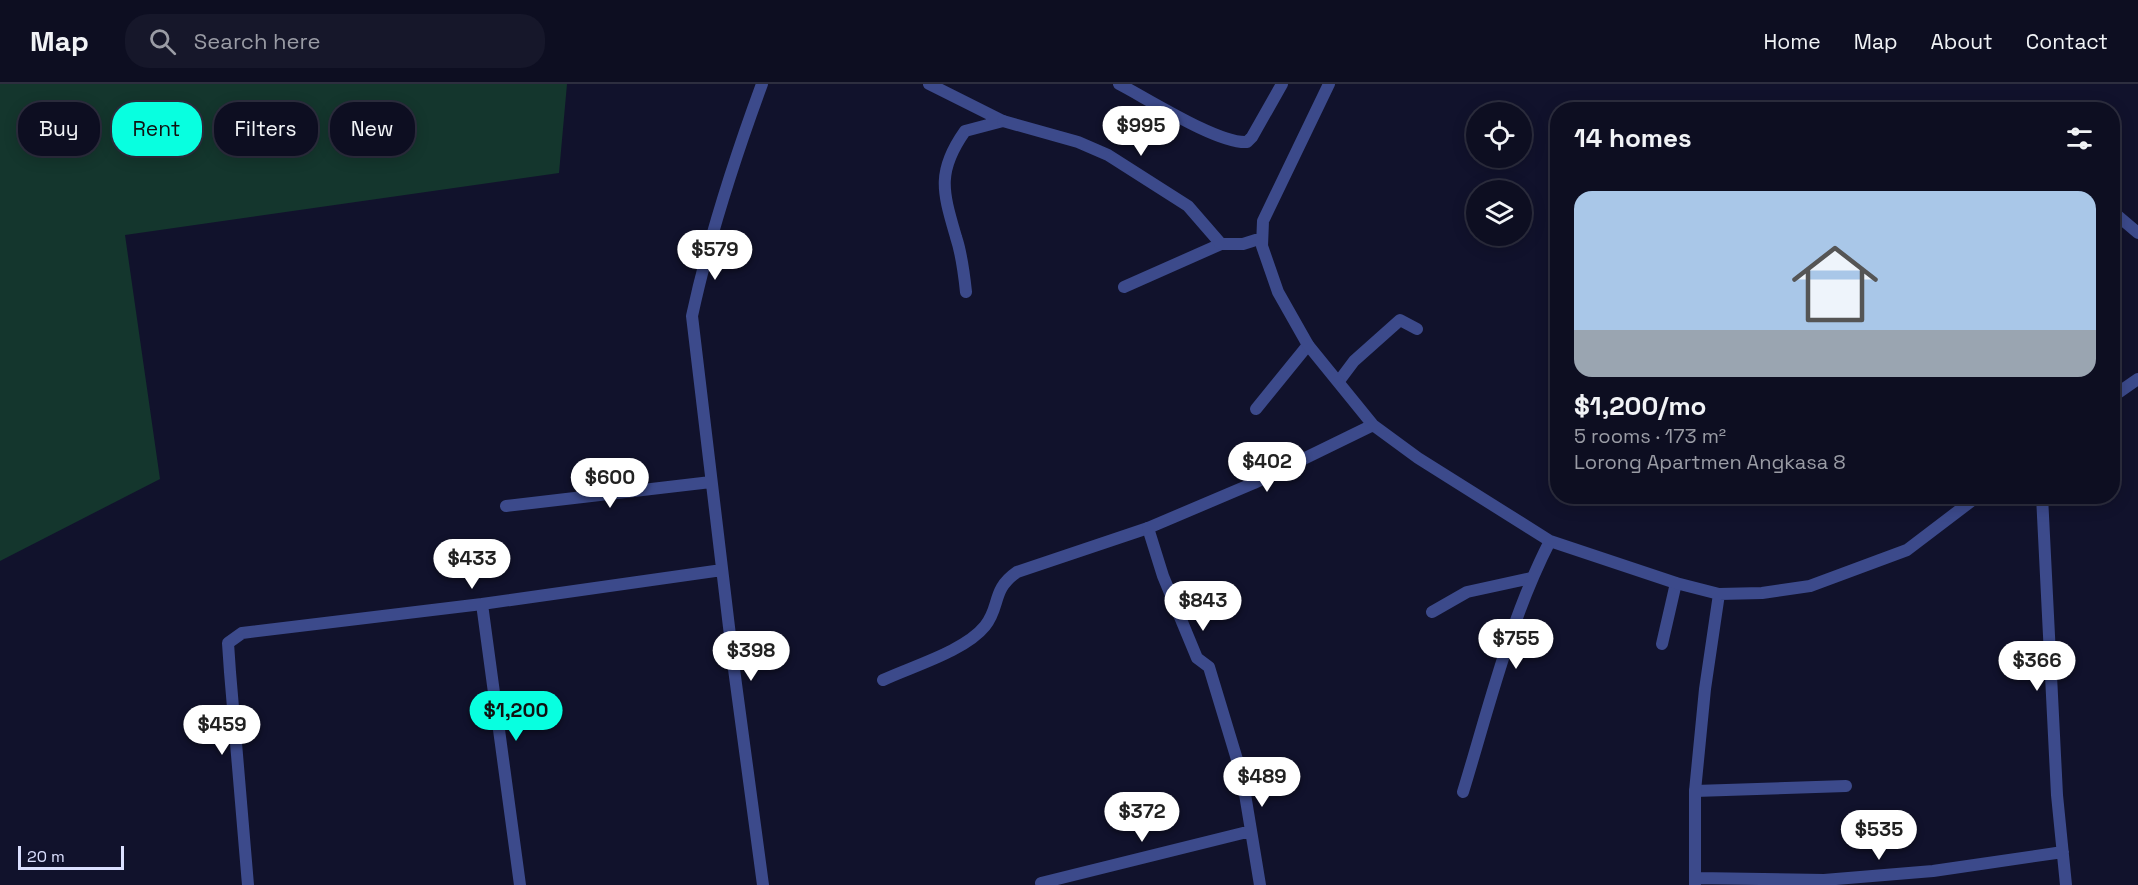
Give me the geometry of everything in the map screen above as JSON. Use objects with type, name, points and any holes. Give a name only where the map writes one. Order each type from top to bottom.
[{"type":"street","points":[[762,84],[728,180],[704,261],[692,316],[722,570],[764,885]]},
{"type":"street","points":[[929,84],[1003,121],[1078,142],[1108,155],[1188,206],[1221,244]]},
{"type":"street","points":[[1119,84],[1220,137],[1238,143],[1247,142],[1252,137],[1282,84]]},
{"type":"street","points":[[1329,84],[1263,221],[1262,238],[1267,267],[1278,292],[1308,345],[1372,425],[1419,458],[1550,541],[1647,576],[1719,594],[1762,593],[1810,586],[1852,572],[1907,550],[1967,504]]},
{"type":"street","points":[[966,292],[962,260],[946,208],[946,170],[950,152],[965,131],[1003,121]]},
{"type":"street","points":[[2120,218],[2138,233]]},
{"type":"street","points":[[1125,287],[1221,244],[1243,244],[1262,238]]},
{"type":"street","points":[[1339,381],[1354,362],[1400,320],[1417,329]]},
{"type":"street","points":[[1256,410],[1308,345]]},
{"type":"street","points":[[2120,391],[2138,379]]},
{"type":"street","points":[[884,680],[968,641],[986,625],[1003,582],[1017,572],[1148,528],[1254,483],[1372,425]]},
{"type":"street","points":[[506,506],[711,482]]},
{"type":"street","points":[[2043,504],[2057,795],[2066,885]]},
{"type":"street","points":[[1148,528],[1197,658],[1209,667],[1242,776],[1260,885]]},
{"type":"street","points":[[1463,792],[1531,578],[1550,541]]},
{"type":"street","points":[[248,885],[228,643],[233,637],[242,633],[482,604],[722,570]]},
{"type":"street","points":[[1432,612],[1467,591],[1531,578]]},
{"type":"street","points":[[1662,644],[1676,583]]},
{"type":"street","points":[[1719,594],[1705,688],[1695,791],[1695,882],[1824,880],[1933,871],[2063,852]]},
{"type":"street","points":[[482,604],[520,885]]},
{"type":"street","points":[[1695,791],[1846,786]]},
{"type":"street","points":[[1041,883],[1251,831]]},
{"type":"green space","points":[[0,84],[567,84],[559,173],[125,235],[160,479],[0,561]]}]
